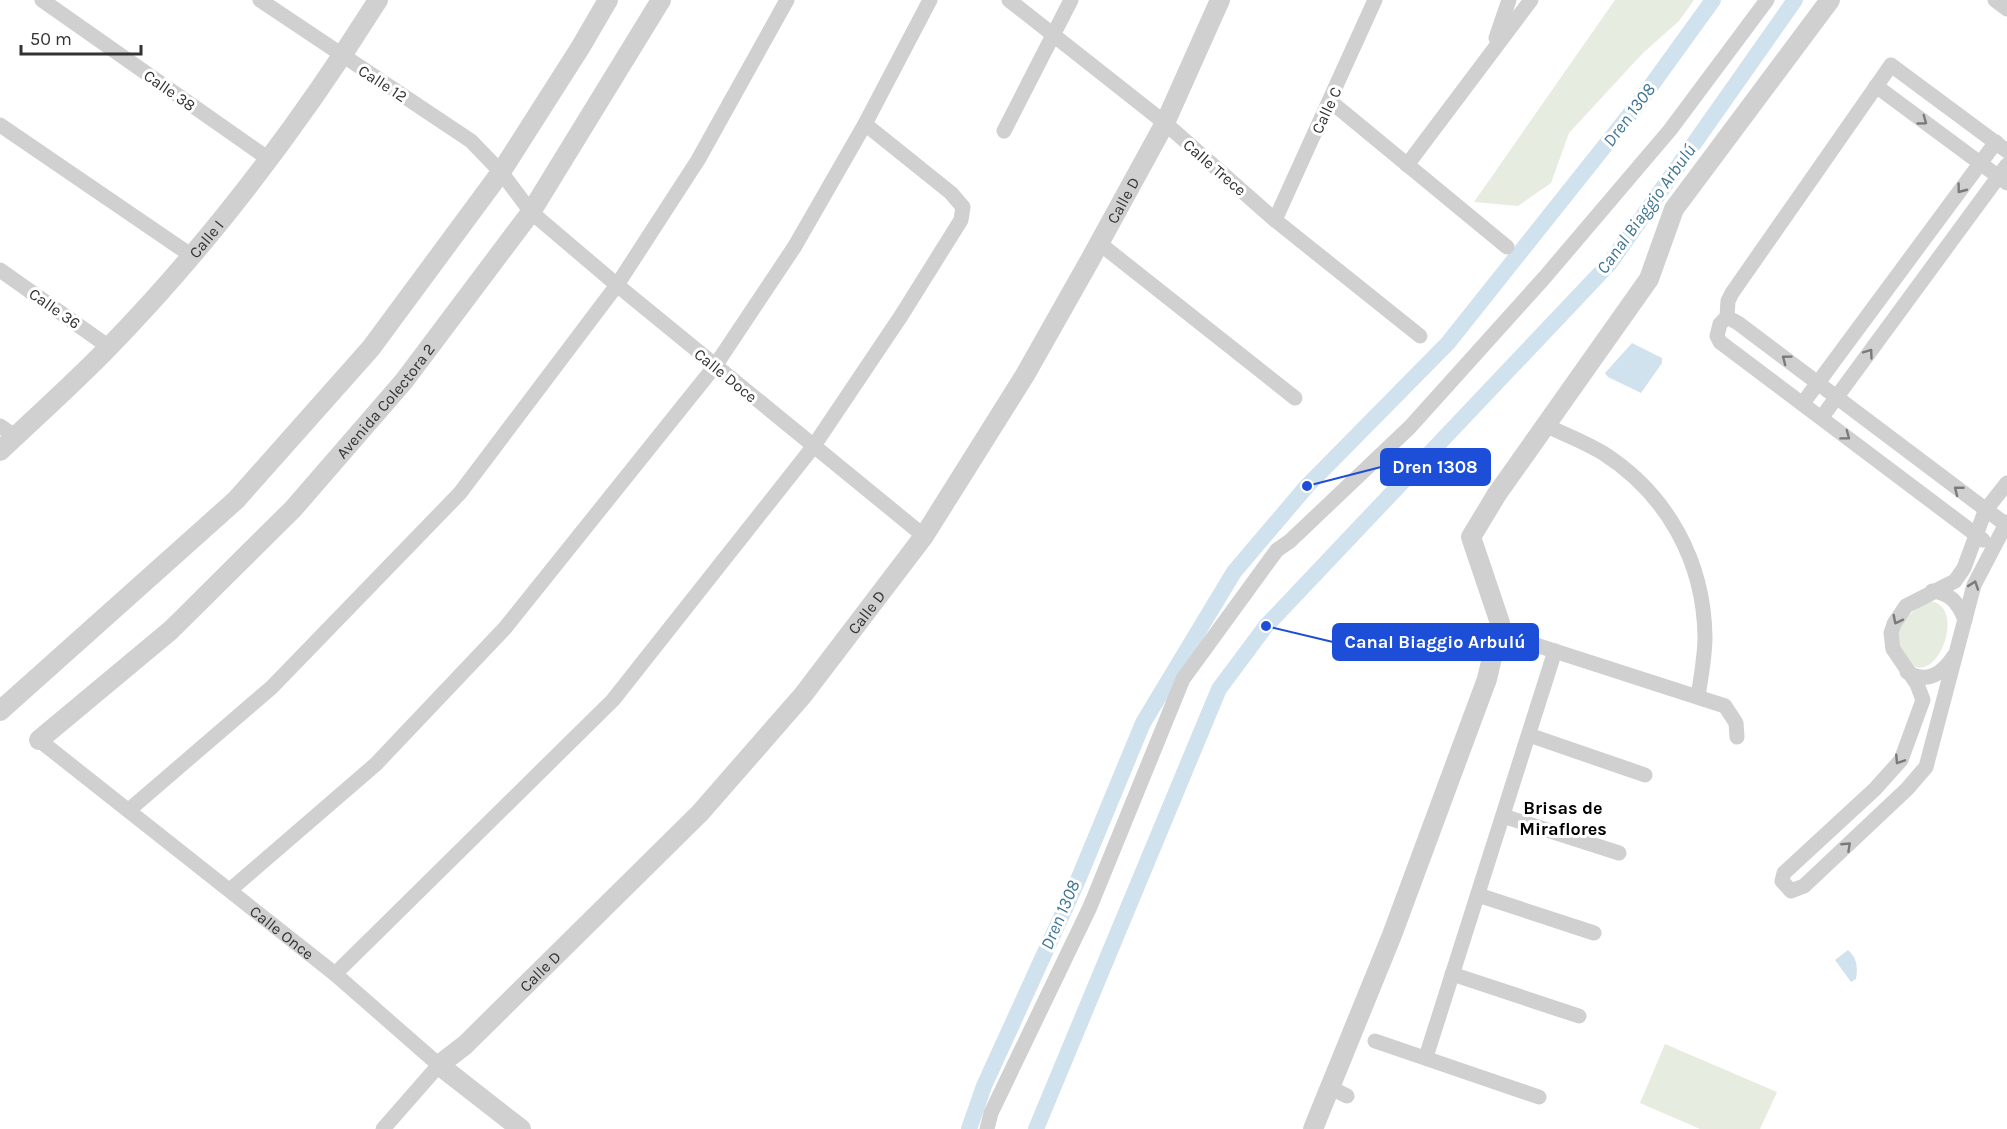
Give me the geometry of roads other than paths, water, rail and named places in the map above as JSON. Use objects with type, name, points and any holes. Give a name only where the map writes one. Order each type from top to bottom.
[{"type":"street","name":"Calle 38","points":[[42,0],[270,160]]},
{"type":"street","name":"Calle 12","points":[[260,0],[471,141],[501,172],[531,212]]},
{"type":"street","name":"Calle I","points":[[0,451],[8,431],[109,346],[192,256],[270,160],[343,57],[378,0]]},
{"type":"street","points":[[1,709],[236,500],[371,348],[501,172],[608,0]]},
{"type":"street","name":"Avenida Colectora 2","points":[[39,740],[171,630],[293,509],[415,367],[531,212],[661,0]]},
{"type":"street","points":[[129,810],[272,687],[460,493],[616,285],[698,160],[788,0]]},
{"type":"street","points":[[230,890],[376,764],[505,628],[715,366],[795,246],[865,124],[930,0]]},
{"type":"street","name":"Calle Trece","points":[[1009,0],[1165,123],[1275,220],[1420,336]]},
{"type":"street","points":[[1004,131],[1071,0]]},
{"type":"street","name":"Calle D","points":[[383,1129],[439,1065],[465,1045],[700,813],[803,695],[924,536],[1024,375],[1099,243],[1165,123],[1220,0]]},
{"type":"street","name":"Calle C","points":[[1275,220],[1375,0]]},
{"type":"street","points":[[1492,49],[1509,0]]},
{"type":"street","points":[[1407,165],[1531,0]]},
{"type":"street","points":[[987,1129],[992,1113],[1089,907],[1183,679],[1277,550],[1290,541],[1410,427],[1545,277],[1670,130],[1767,0]]},
{"type":"street","points":[[1313,1129],[1339,1092],[1392,935],[1487,679],[1500,623],[1471,537],[1497,494],[1649,279],[1674,209],[1830,0]]},
{"type":"street","points":[[1995,0],[2007,9]]},
{"type":"street","points":[[1803,403],[1980,163],[2002,147],[1891,65],[1732,293],[1728,301],[1727,317],[1720,324],[1717,336],[1720,342],[1992,547]]},
{"type":"street","points":[[1822,417],[2004,175],[1980,163],[1876,86]]},
{"type":"street","points":[[1330,101],[1507,247]]},
{"type":"street","points":[[335,974],[613,700],[813,447],[901,316],[961,220],[963,207],[951,193],[865,124]]},
{"type":"street","points":[[0,125],[192,256]]},
{"type":"street","name":"Calle Doce","points":[[531,212],[616,285],[924,536]]},
{"type":"street","points":[[1099,243],[1295,398]]},
{"type":"street","name":"Calle 36","points":[[0,270],[109,346]]},
{"type":"street","points":[[1727,317],[1837,396],[1985,511],[2006,523],[1974,585],[1941,717],[1922,773],[1804,886],[1791,891],[1782,881],[1784,873],[1875,789],[1904,753],[1923,700],[1922,692],[1893,649],[1891,633],[1899,613],[1906,606],[1955,581],[1964,568],[1985,511],[2007,483]]},
{"type":"street","points":[[1545,425],[1609,458],[1654,497],[1675,525],[1694,565],[1704,614],[1705,639],[1698,696]]},
{"type":"street","points":[[1932,591],[1944,592],[1952,598],[1965,620]]},
{"type":"street","points":[[1511,637],[1698,696],[1730,710],[1736,723],[1737,737]]},
{"type":"street","points":[[1907,672],[1922,678],[1930,678],[1948,664],[1958,647]]},
{"type":"street","points":[[1426,1057],[1555,651]]},
{"type":"street","points":[[1529,735],[1645,775]]},
{"type":"street","name":"Calle Once","points":[[39,740],[335,974],[439,1065],[521,1129]]},
{"type":"street","points":[[1503,816],[1618,853]]},
{"type":"street","points":[[1478,895],[1594,933]]},
{"type":"street","points":[[1452,975],[1579,1016]]},
{"type":"street","points":[[1375,1041],[1539,1097]]},
{"type":"water","points":[[1632,343],[1662,358],[1662,363],[1641,393],[1608,377],[1605,373]]},
{"type":"water","points":[[1848,950],[1857,967],[1856,979],[1851,982],[1835,960]]},
{"type":"waterway","name":"Dren 1308","points":[[969,1129],[984,1086],[1078,880],[1143,723],[1234,572],[1307,486],[1448,343],[1635,108],[1713,0]]},
{"type":"waterway","name":"Canal Biaggio Arbulú","points":[[1036,1129],[1219,689],[1266,626],[1610,263],[1795,0]]},
{"type":"place","name":"Dren 1308","points":[[1307,486]]},
{"type":"place","name":"Canal Biaggio Arbulú","points":[[1266,626]]},
{"type":"district","name":"Brisas de Miraflores","points":[[1563,818]]}]
